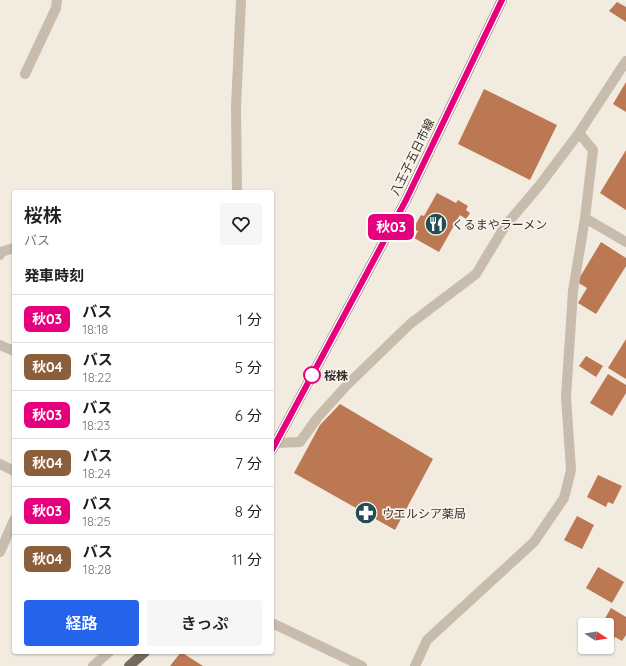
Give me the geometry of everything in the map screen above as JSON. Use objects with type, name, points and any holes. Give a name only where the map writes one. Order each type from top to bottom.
[{"type":"main road","name":"八王子五日市線","points":[[274,447],[406,200],[502,0]]},
{"type":"main road","points":[[128,666],[143,654]]},
{"type":"street","points":[[25,74],[56,8],[57,0]]},
{"type":"street","points":[[237,190],[236,107],[242,0]]},
{"type":"street","points":[[274,447],[300,442],[318,417],[347,385],[404,330],[476,274],[505,226],[539,186],[579,133],[626,61]]},
{"type":"street","points":[[415,666],[427,640],[534,542],[564,498],[571,470],[566,397],[573,292],[585,218],[593,150],[579,133]]},
{"type":"street","points":[[585,218],[626,242]]},
{"type":"street","points":[[0,255],[2,252],[12,249]]},
{"type":"street","points":[[0,345],[12,350]]},
{"type":"street","points":[[0,464],[12,469]]},
{"type":"street","points":[[0,552],[12,525]]},
{"type":"street","points":[[274,623],[362,666]]},
{"type":"street","points":[[94,666],[107,654]]},
{"type":"building","points":[[617,2],[626,7],[626,22],[609,11]]},
{"type":"building","points":[[626,82],[626,112],[613,104]]},
{"type":"building","points":[[484,89],[557,125],[530,180],[458,144]]},
{"type":"building","points":[[626,150],[626,210],[600,193]]},
{"type":"building","name":"くるまやラーメン","points":[[437,193],[456,203],[458,200],[468,206],[466,210],[470,213],[466,219],[460,215],[439,252],[414,238],[418,231],[413,229],[421,215],[424,216]]},
{"type":"building","points":[[601,242],[626,258],[626,266],[596,314],[578,303],[587,288],[577,282]]},
{"type":"building","points":[[626,339],[626,379],[608,368]]},
{"type":"building","points":[[586,356],[603,366],[596,377],[579,366]]},
{"type":"building","points":[[608,374],[626,385],[626,393],[612,416],[590,403]]},
{"type":"building","points":[[340,404],[433,459],[395,530],[294,473],[320,425]]},
{"type":"building","points":[[598,475],[622,486],[613,504],[608,502],[606,507],[587,497]]},
{"type":"building","points":[[577,516],[594,525],[582,549],[564,540]]},
{"type":"building","points":[[598,567],[624,582],[612,603],[586,588]]},
{"type":"building","points":[[611,608],[626,617],[626,635],[622,641],[615,637],[614,639],[614,618],[605,618]]},
{"type":"building","points":[[179,654],[184,654],[203,666],[170,666]]},
{"type":"bus line","name":"秋03","points":[[274,446],[406,200],[502,0]]},
{"type":"place","name":"くるまやラーメン","points":[[436,224]]},
{"type":"place","name":"桜株","points":[[312,375]]},
{"type":"place","name":"ウエルシア薬局","points":[[366,513]]}]
